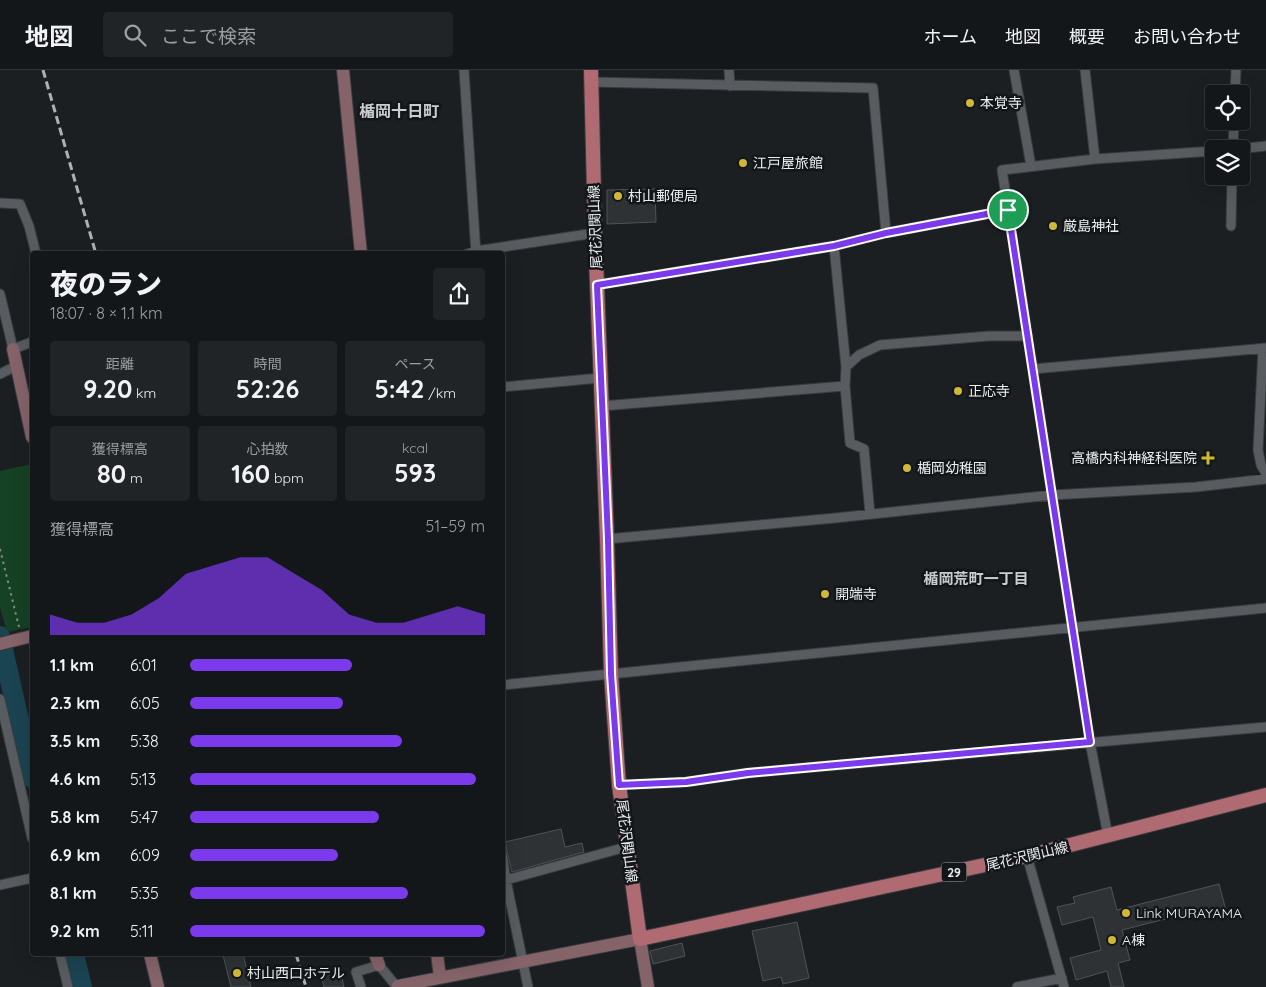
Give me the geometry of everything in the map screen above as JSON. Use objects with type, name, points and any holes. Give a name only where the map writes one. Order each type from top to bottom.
[{"type":"main road","name":"尾花沢関山線","points":[[591,76],[594,233],[608,539],[611,674],[619,785],[640,940],[1027,856],[1266,795]]},
{"type":"street","points":[[343,70],[361,251]]},
{"type":"street","points":[[464,70],[473,251]]},
{"type":"street","points":[[729,70],[730,86]]},
{"type":"street","points":[[1014,70],[1032,166]]},
{"type":"street","points":[[1086,70],[1095,159]]},
{"type":"street","points":[[1235,85],[1236,70]]},
{"type":"street","points":[[591,76],[730,86],[873,88],[886,233]]},
{"type":"street","points":[[1250,148],[1266,146]]},
{"type":"street","points":[[1108,836],[1090,742],[1002,170],[1095,159],[1205,152]]},
{"type":"street","points":[[1231,226],[1232,185]]},
{"type":"street","points":[[0,203],[20,204],[29,226],[35,251]]},
{"type":"street","points":[[597,285],[834,246],[886,233],[1008,210]]},
{"type":"street","points":[[485,251],[594,233]]},
{"type":"street","points":[[834,246],[846,367],[845,386],[850,443],[864,449],[870,514]]},
{"type":"street","points":[[0,294],[3,324],[13,349],[30,428]]},
{"type":"street","points":[[846,367],[859,355],[880,344],[988,336],[1028,336]]},
{"type":"street","points":[[13,349],[30,343]]},
{"type":"street","points":[[1033,369],[1264,348],[1258,450],[1261,465],[1266,473]]},
{"type":"street","points":[[0,374],[16,366]]},
{"type":"street","points":[[505,387],[600,378]]},
{"type":"street","points":[[602,406],[845,386]]},
{"type":"street","points":[[608,539],[1052,495],[1196,487],[1266,480]]},
{"type":"street","points":[[505,686],[1266,608]]},
{"type":"street","points":[[0,644],[24,638]]},
{"type":"street","points":[[0,699],[30,829]]},
{"type":"street","points":[[619,785],[686,782],[748,773],[1266,727]]},
{"type":"street","points":[[505,880],[626,847]]},
{"type":"street","points":[[1018,987],[1063,982],[1027,856]]},
{"type":"street","points":[[0,885],[30,878]]},
{"type":"street","points":[[505,884],[528,987]]},
{"type":"street","points":[[361,987],[356,972],[377,960],[398,987],[522,961],[640,940],[648,987]]},
{"type":"street","points":[[60,956],[68,987]]},
{"type":"street","points":[[150,956],[158,987]]},
{"type":"street","points":[[437,956],[440,977]]},
{"type":"path","points":[[0,549],[24,638]]},
{"type":"green space","points":[[30,464],[30,627],[7,632],[0,608],[0,471]]},
{"type":"building","points":[[655,189],[656,222],[607,224],[607,190]]},
{"type":"building","points":[[561,829],[565,847],[582,843],[584,852],[512,872],[505,842]]},
{"type":"building","name":"A棟","points":[[1219,884],[1227,914],[1212,918],[1209,908],[1122,930],[1130,960],[1118,963],[1124,987],[1111,987],[1107,971],[1076,980],[1070,958],[1101,950],[1093,917],[1062,925],[1057,907],[1075,903],[1073,897],[1111,887],[1117,910]]},
{"type":"building","points":[[797,922],[809,978],[783,984],[781,977],[763,981],[752,931]]},
{"type":"building","points":[[682,943],[685,956],[653,964],[650,951]]},
{"type":"building","points":[[223,956],[243,956],[251,987],[231,987]]},
{"type":"building","points":[[340,970],[344,987],[324,987],[321,976]]},
{"type":"waterway","points":[[0,636],[30,769]]},
{"type":"waterway","points":[[74,956],[82,987]]},
{"type":"railway","points":[[43,70],[95,251]]},
{"type":"railway","points":[[297,956],[306,987]]},
{"type":"place","name":"本覚寺","points":[[970,103]]},
{"type":"place","name":"江戸屋旅館","points":[[743,163]]},
{"type":"place","name":"村山郵便局","points":[[618,196]]},
{"type":"place","name":"厳島神社","points":[[1053,226]]},
{"type":"place","name":"正応寺","points":[[958,391]]},
{"type":"place","name":"高橋内科神経科医院","points":[[1208,458]]},
{"type":"place","name":"楯岡幼稚園","points":[[907,468]]},
{"type":"place","name":"開端寺","points":[[825,594]]},
{"type":"place","name":"Link MURAYAMA","points":[[1126,913]]},
{"type":"place","name":"A棟","points":[[1112,940]]},
{"type":"place","name":"村山西口ホテル","points":[[237,973]]},
{"type":"district","name":"楯岡十日町","points":[[399,111]]},
{"type":"district","name":"楯岡荒町一丁目","points":[[976,578]]},
{"type":"route","points":[[1008,210],[1090,742],[748,773],[686,782],[619,785],[611,674],[608,539],[597,285],[834,246],[886,233],[1008,210]]}]
